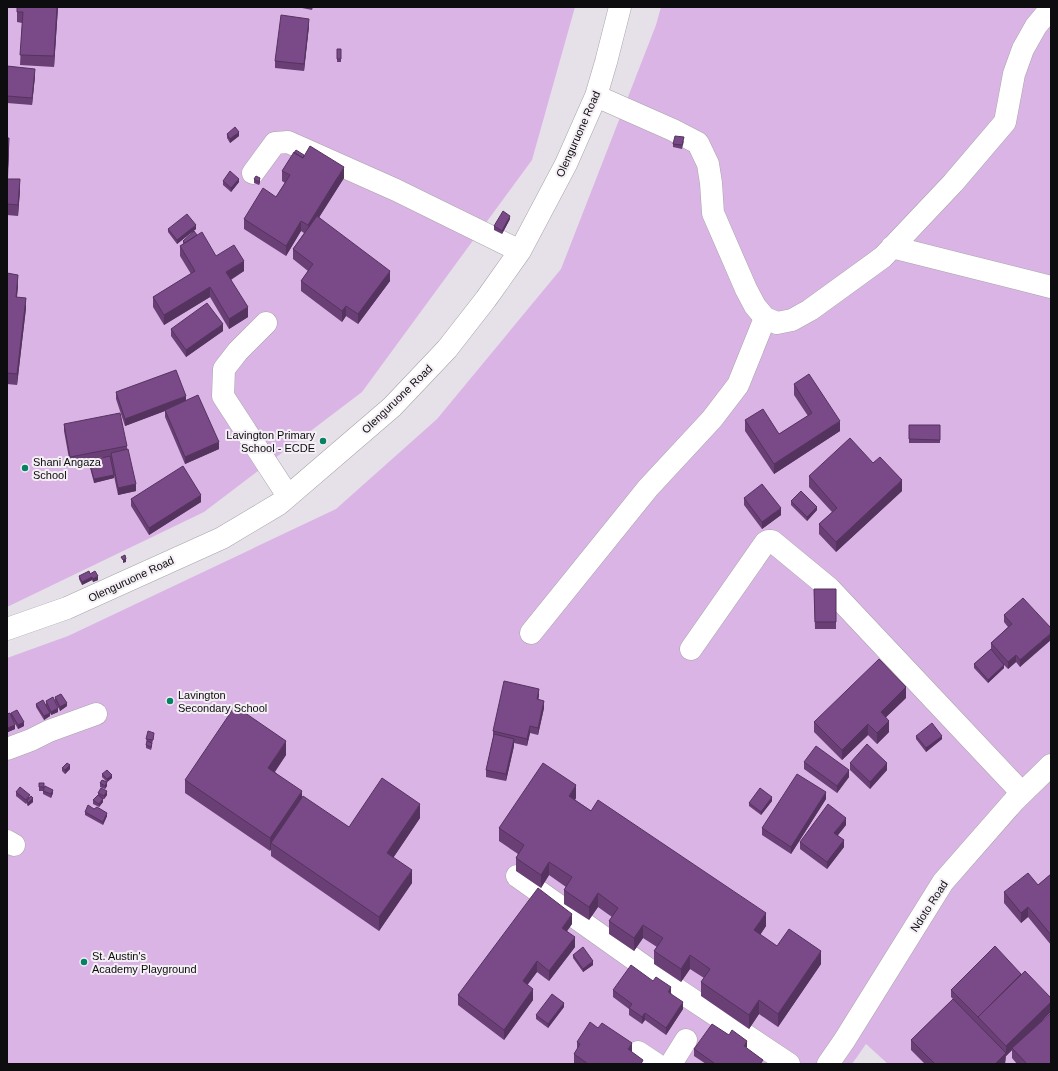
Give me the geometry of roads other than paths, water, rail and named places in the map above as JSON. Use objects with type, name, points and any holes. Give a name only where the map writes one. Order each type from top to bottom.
[{"type":"street","name":"Olenguruone Road","points":[[7,629],[67,608],[222,538],[279,504],[392,407],[409,390],[447,349],[486,299],[520,251],[566,164],[596,96],[620,7]]},
{"type":"street","points":[[596,96],[673,130],[698,143],[708,164],[713,213],[719,228],[755,306],[765,318],[777,323],[792,320],[810,310],[877,261],[953,183],[1005,122],[1014,74],[1023,49],[1036,26],[1051,8]]},
{"type":"street","points":[[253,173],[275,144],[288,142],[396,190],[520,251]]},
{"type":"street","points":[[892,247],[1051,287]]},
{"type":"street","points":[[531,633],[648,488],[716,414],[738,385],[765,318]]},
{"type":"street","points":[[266,323],[238,351],[224,369],[223,396],[288,496]]},
{"type":"street","points":[[691,649],[765,543],[772,541],[829,588],[1022,793]]},
{"type":"street","points":[[7,749],[31,740],[48,731],[96,714]]},
{"type":"street","name":"Ndoto Road","points":[[828,1064],[844,1041],[943,882],[1022,793],[1051,765]]},
{"type":"street","points":[[518,876],[672,986],[789,1064]]},
{"type":"street","points":[[671,1064],[686,1040]]},
{"type":"street","points":[[638,1052],[656,1064]]},
{"type":"place","name":"Lavington Primary School - ECDE","points":[[323,441]]},
{"type":"place","name":"Shani Angaza School","points":[[25,468]]},
{"type":"place","name":"Lavington Secondary School","points":[[170,701]]},
{"type":"place","name":"St. Austin's Academy Playground","points":[[84,962]]}]
